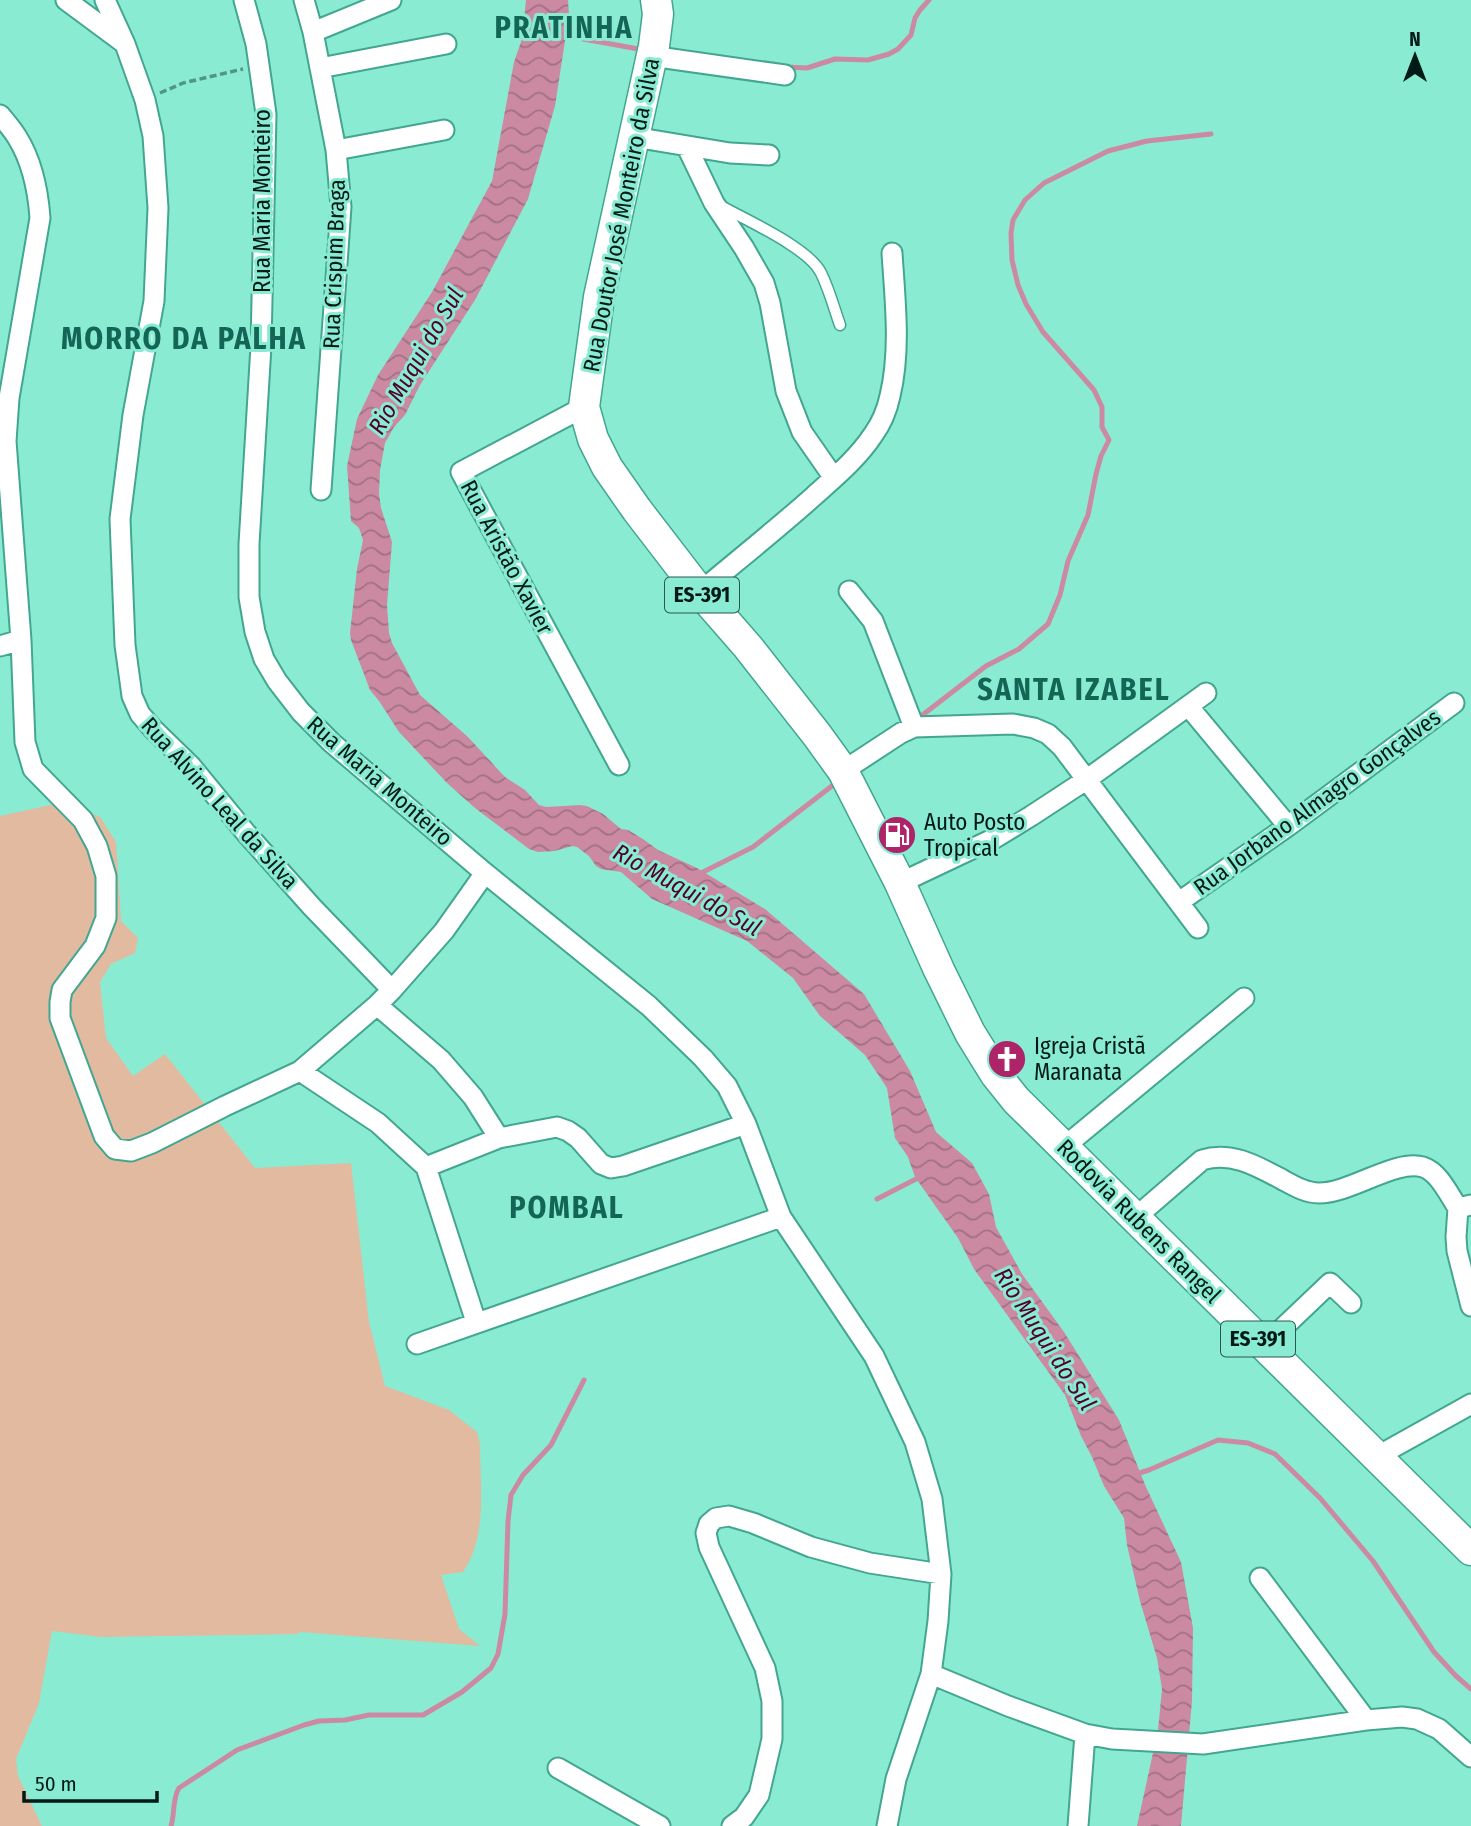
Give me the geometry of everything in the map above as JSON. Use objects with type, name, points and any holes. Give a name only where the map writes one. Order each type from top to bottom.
[{"type":"main road","name":"Rua Doutor José Monteiro da Silva","points":[[656,0],[658,14],[651,56],[600,297],[584,407],[593,439],[607,467],[637,510],[700,592],[748,647],[843,771],[900,883],[970,1033],[1016,1100],[1055,1137]]},
{"type":"main road","name":"Rodovia Rubens Rangel","points":[[1055,1137],[1471,1550]]},
{"type":"street","points":[[66,0],[125,44]]},
{"type":"street","name":"Rua Alvino Leal da Silva","points":[[105,0],[125,44],[145,100],[153,136],[158,208],[154,301],[133,415],[120,519],[125,645],[132,696],[140,714],[153,729],[191,766],[312,908],[392,990]]},
{"type":"street","name":"Rua Maria Monteiro","points":[[244,0],[256,44],[265,114],[261,346],[249,544],[249,597],[255,632],[264,659],[301,712],[332,743],[485,873],[649,1006],[694,1049],[727,1086],[746,1124],[786,1225],[874,1356],[915,1442],[932,1499],[941,1574],[931,1674],[896,1779],[887,1826]]},
{"type":"street","name":"Rua Crispim Braga","points":[[304,0],[313,32],[336,150],[341,207],[321,490]]},
{"type":"street","points":[[313,32],[391,0]]},
{"type":"street","points":[[320,68],[446,44]]},
{"type":"street","points":[[651,56],[785,75]]},
{"type":"street","points":[[0,115],[18,138],[30,167],[38,190],[40,218],[9,398],[6,441],[21,640],[25,742],[33,769],[83,820],[97,846],[106,876],[106,918],[95,946],[62,990],[60,1002],[60,1018],[104,1136],[114,1149],[131,1152],[300,1071],[392,990],[444,931],[485,873]]},
{"type":"street","points":[[336,150],[444,130]]},
{"type":"street","points":[[634,137],[730,153],[769,155]]},
{"type":"street","points":[[687,147],[714,203],[764,283],[786,391],[802,432],[834,478]]},
{"type":"street","points":[[700,592],[834,478],[874,435],[890,396],[895,363],[892,253]]},
{"type":"street","name":"Rua Aristão Xavier","points":[[584,407],[461,472],[619,765]]},
{"type":"street","points":[[849,591],[873,621],[914,727]]},
{"type":"street","points":[[0,646],[21,640]]},
{"type":"street","points":[[900,883],[995,838],[1086,780],[1206,693]]},
{"type":"street","name":"Rua Jorbano Almagro Gonçalves","points":[[1179,902],[1289,826],[1454,702]]},
{"type":"street","points":[[1189,707],[1289,826]]},
{"type":"street","points":[[843,771],[914,727],[1013,724],[1048,734],[1062,747],[1198,928]]},
{"type":"street","points":[[1055,1137],[1244,998]]},
{"type":"street","points":[[377,1005],[441,1060],[473,1097],[499,1138]]},
{"type":"street","points":[[300,1071],[378,1123],[426,1167],[476,1322]]},
{"type":"street","points":[[426,1167],[499,1138],[557,1127],[578,1138],[601,1164],[611,1168],[746,1124]]},
{"type":"street","points":[[1136,1217],[1202,1160],[1212,1157],[1236,1157],[1295,1186],[1320,1193],[1403,1167],[1426,1168],[1464,1206],[1456,1237],[1471,1306]]},
{"type":"street","points":[[416,1344],[476,1322],[786,1225]]},
{"type":"street","points":[[1265,1345],[1330,1283],[1351,1303]]},
{"type":"street","points":[[1376,1457],[1471,1404]]},
{"type":"street","points":[[732,1826],[744,1817],[759,1795],[772,1739],[772,1701],[765,1668],[709,1548],[706,1533],[709,1524],[716,1518],[729,1516],[753,1523],[811,1548],[870,1563],[941,1574]]},
{"type":"street","points":[[1260,1578],[1366,1720]]},
{"type":"street","points":[[931,1674],[1007,1706],[1085,1734],[1112,1739],[1203,1744],[1366,1720],[1402,1717],[1417,1719],[1440,1729],[1470,1756],[1471,1777]]},
{"type":"street","points":[[1078,1826],[1085,1734]]},
{"type":"street","points":[[558,1768],[660,1826]]},
{"type":"lane","points":[[714,203],[806,254],[821,272],[840,325]]},
{"type":"path","points":[[145,100],[183,83],[258,65]]},
{"type":"shaded area","points":[[64,802],[100,817],[116,842],[121,921],[138,938],[135,953],[111,964],[100,982],[106,1038],[133,1076],[165,1054],[255,1168],[351,1163],[369,1322],[385,1386],[449,1410],[477,1432],[480,1444],[481,1510],[476,1542],[463,1572],[441,1575],[459,1629],[480,1646],[300,1632],[101,1637],[52,1631],[39,1703],[16,1759],[18,1776],[42,1826],[0,1826],[0,816]]},
{"type":"water","name":"Rio Muqui do Sul","points":[[526,0],[568,0],[569,15],[555,106],[528,199],[475,300],[385,443],[379,494],[392,542],[387,605],[392,643],[420,695],[468,737],[505,777],[525,790],[539,805],[587,806],[658,850],[697,868],[765,909],[864,994],[910,1071],[936,1132],[972,1163],[989,1194],[996,1227],[1022,1274],[1064,1332],[1119,1420],[1181,1562],[1193,1628],[1192,1701],[1181,1826],[1137,1826],[1158,1730],[1162,1689],[1157,1658],[1127,1545],[1124,1518],[1104,1486],[1065,1395],[974,1269],[958,1238],[915,1177],[908,1157],[895,1138],[887,1088],[865,1055],[820,1016],[793,978],[747,941],[652,899],[621,872],[596,866],[589,856],[577,847],[538,852],[529,849],[475,808],[447,783],[399,732],[370,690],[351,640],[357,569],[363,540],[359,528],[351,521],[347,466],[357,419],[378,375],[432,292],[492,181],[514,62],[522,39]]},
{"type":"waterway","points":[[786,67],[807,68],[835,59],[868,60],[889,54],[911,35],[915,18],[929,0]]},
{"type":"waterway","points":[[561,35],[644,50]]},
{"type":"waterway","points":[[916,720],[986,666],[1019,649],[1048,624],[1060,595],[1068,561],[1088,515],[1101,456],[1109,440],[1102,427],[1102,407],[1094,390],[1043,332],[1026,304],[1012,260],[1013,220],[1025,200],[1044,183],[1108,151],[1147,141],[1211,134]]},
{"type":"waterway","name":"Rio Muqui do Sul","points":[[697,875],[753,847],[837,782]]},
{"type":"waterway","points":[[877,1199],[920,1176]]},
{"type":"waterway","points":[[171,1826],[179,1788],[237,1750],[319,1721],[345,1720],[369,1715],[423,1715],[462,1692],[491,1668],[498,1654],[505,1614],[511,1495],[523,1475],[551,1445],[584,1380]]},
{"type":"waterway","points":[[1136,1474],[1218,1440],[1248,1443],[1275,1454],[1320,1498],[1373,1561],[1434,1652],[1471,1689]]},
{"type":"place","name":"Auto Posto Tropical","points":[[897,835]]},
{"type":"place","name":"Igreja Cristã Maranata","points":[[1007,1059]]},
{"type":"district","name":"PRATINHA","points":[[564,28]]},
{"type":"district","name":"MORRO DA PALHA","points":[[184,339]]},
{"type":"district","name":"SANTA IZABEL","points":[[1074,690]]},
{"type":"district","name":"POMBAL","points":[[567,1208]]}]
